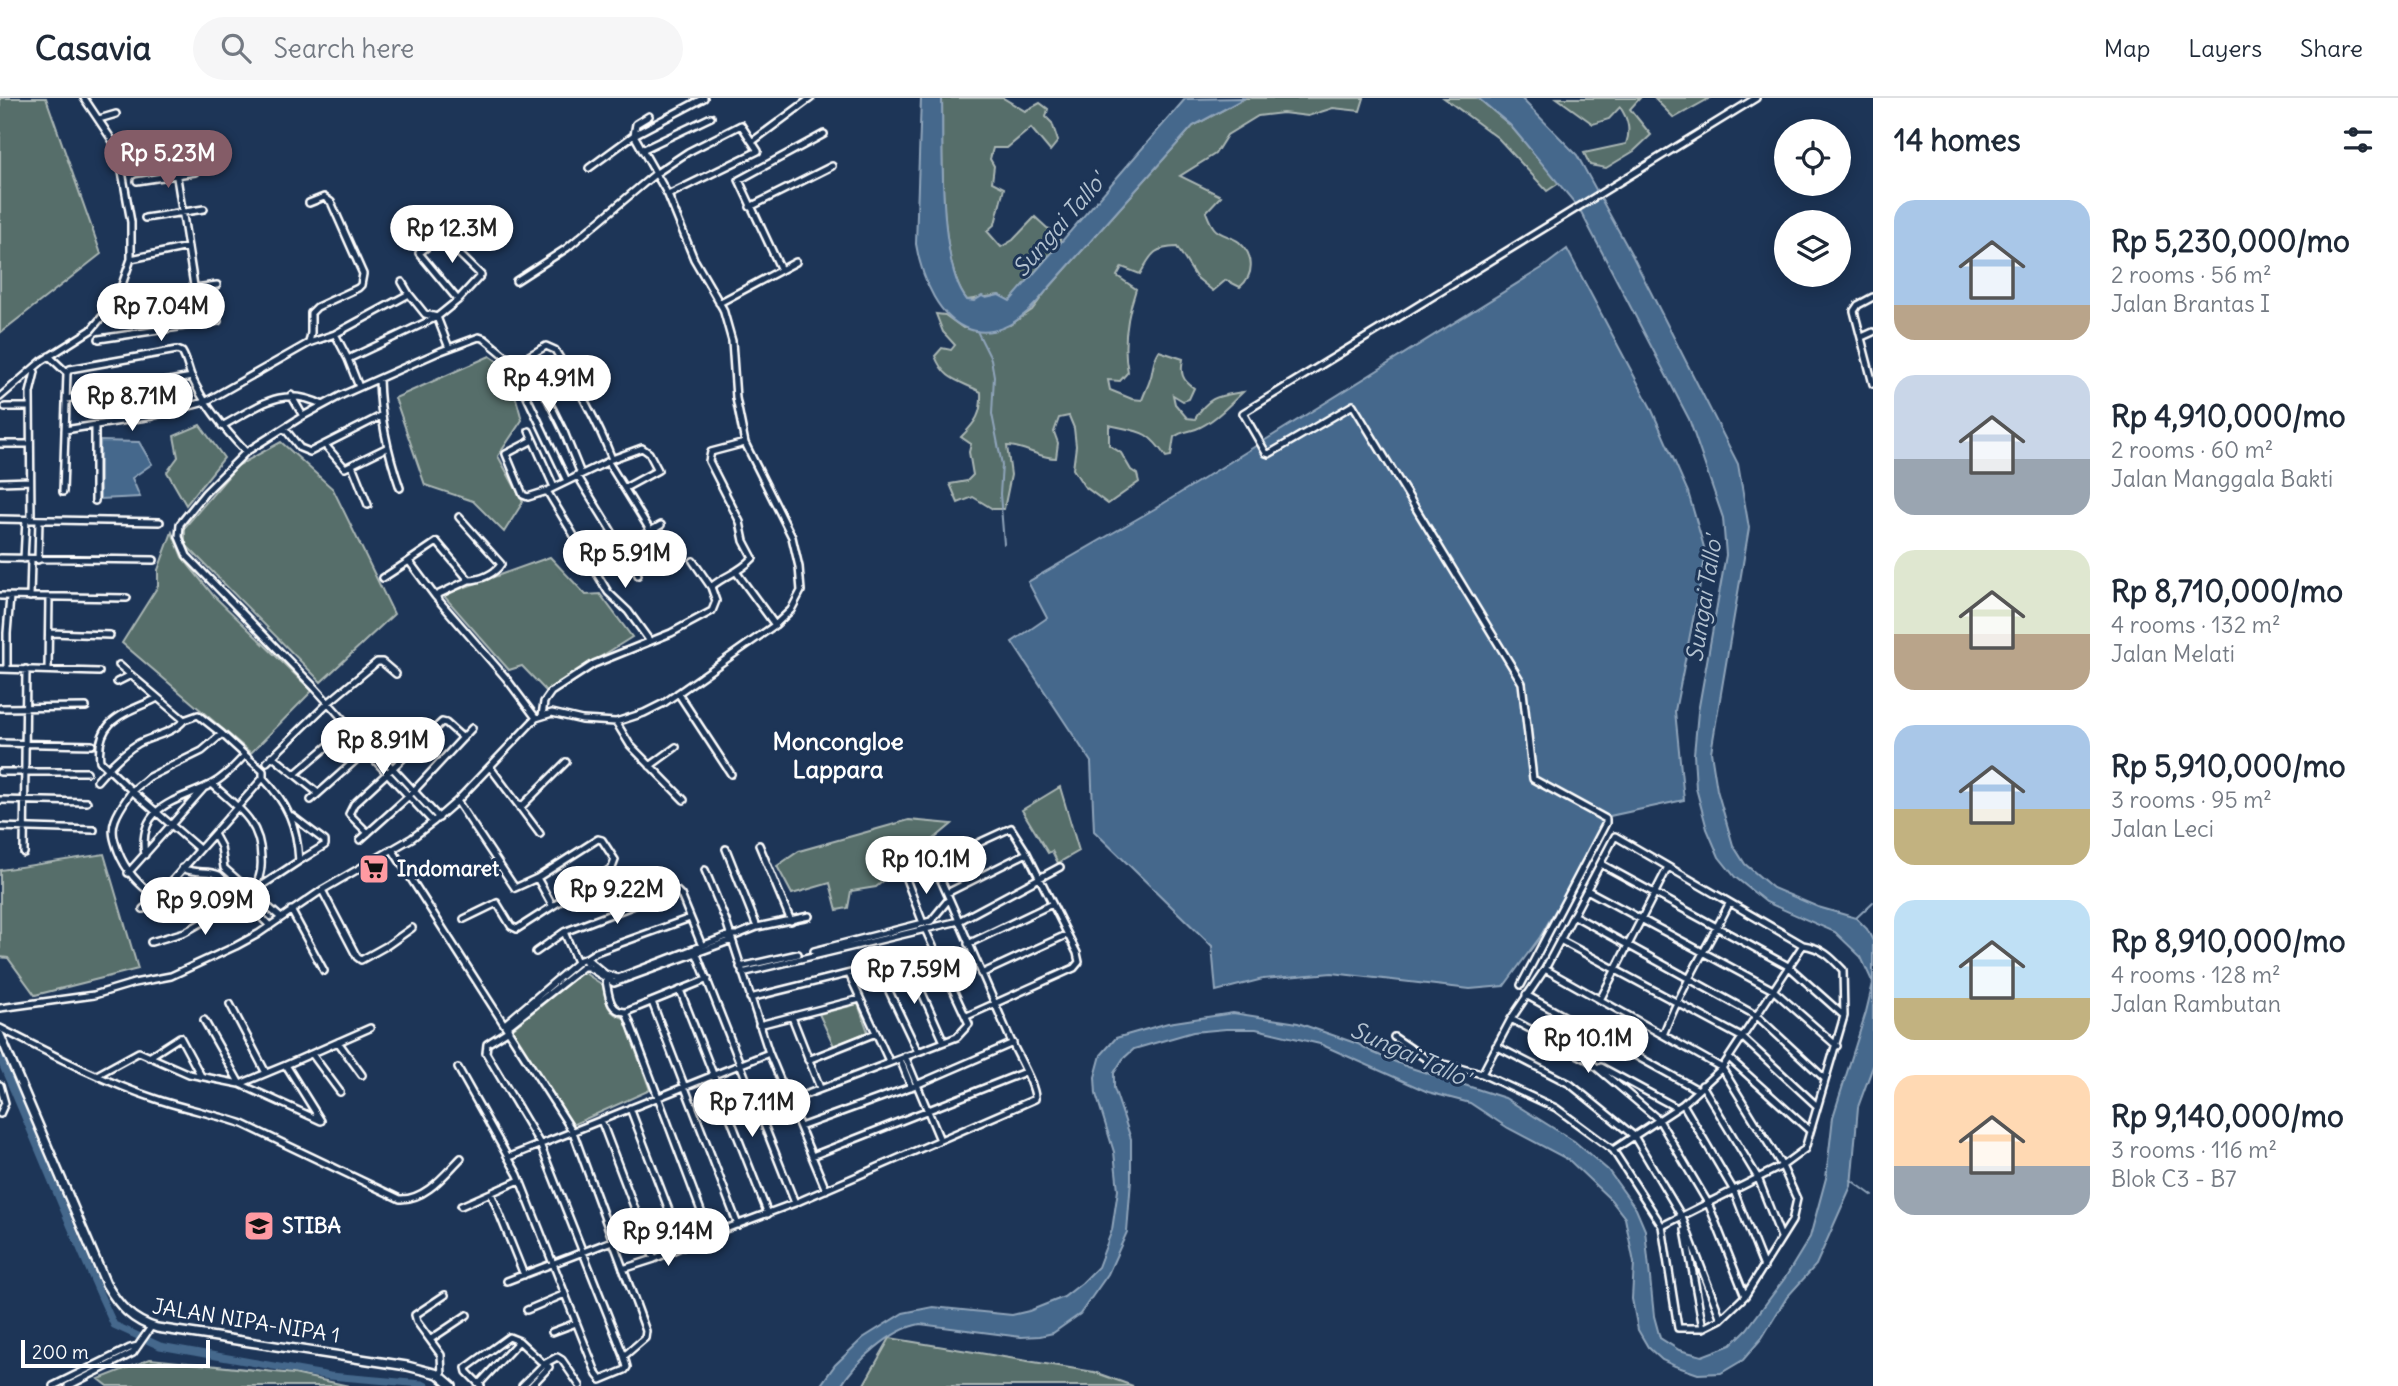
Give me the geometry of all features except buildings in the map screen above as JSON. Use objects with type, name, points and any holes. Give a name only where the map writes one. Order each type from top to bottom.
[{"type":"street","points":[[0,397],[49,356],[92,330],[109,310],[124,282],[131,259],[131,222],[118,149],[84,98]]},
{"type":"street","points":[[589,167],[634,135],[704,98]]},
{"type":"street","points":[[753,141],[811,98]]},
{"type":"street","points":[[1521,985],[1606,819],[1533,779],[1522,683],[1353,405],[1269,454],[1242,413],[1756,98]]},
{"type":"street","points":[[99,119],[116,114]]},
{"type":"street","points":[[539,717],[552,713],[582,720],[616,722],[664,703],[775,625],[798,600],[802,583],[792,537],[745,443],[738,413],[732,341],[726,317],[695,258],[668,195],[634,135],[636,124],[649,116]]},
{"type":"street","points":[[642,150],[710,117]]},
{"type":"street","points":[[516,281],[567,248],[655,174],[739,124],[753,141],[765,166]]},
{"type":"street","points":[[780,271],[739,180],[824,134]]},
{"type":"street","points":[[132,146],[158,142],[166,144],[173,152],[200,324]]},
{"type":"street","points":[[668,195],[758,151]]},
{"type":"street","points":[[750,207],[832,166]]},
{"type":"street","points":[[137,181],[195,172]]},
{"type":"street","points":[[309,203],[324,197],[331,202],[363,274],[358,288],[311,313],[309,343]]},
{"type":"street","points":[[145,218],[204,209]]},
{"type":"street","points":[[348,359],[437,317],[458,300],[481,275],[441,236],[419,253],[458,300]]},
{"type":"street","points":[[131,259],[188,247]]},
{"type":"street","points":[[719,303],[796,262]]},
{"type":"street","points":[[402,282],[425,314],[437,317]]},
{"type":"street","points":[[131,297],[217,285]]},
{"type":"street","points":[[65,430],[205,402],[309,343],[335,334],[409,294]]},
{"type":"street","points":[[1873,297],[1854,310],[1873,384]]},
{"type":"street","points":[[437,317],[449,348]]},
{"type":"street","points":[[99,339],[218,321]]},
{"type":"street","points":[[1862,337],[1873,332]]},
{"type":"street","points":[[335,334],[359,387]]},
{"type":"street","points":[[436,820],[393,768],[360,738],[187,556],[181,544],[179,529],[186,514],[246,452],[303,416],[359,387],[449,348],[483,338],[509,359],[567,481]]},
{"type":"street","points":[[509,359],[527,357],[546,346],[555,350],[586,400],[602,432],[610,461],[650,530]]},
{"type":"street","points":[[66,373],[70,369],[177,350],[184,355],[205,402],[246,452]]},
{"type":"street","points":[[49,356],[66,373],[63,492]]},
{"type":"street","points":[[527,357],[564,432],[579,475],[614,535]]},
{"type":"street","points":[[30,597],[29,444],[30,388],[34,372]]},
{"type":"street","points":[[66,400],[192,377]]},
{"type":"street","points":[[379,380],[386,448],[400,488]]},
{"type":"street","points":[[291,396],[303,416]]},
{"type":"street","points":[[222,426],[275,399],[307,397],[323,405]]},
{"type":"street","points":[[5,407],[30,407]]},
{"type":"street","points":[[285,429],[293,441],[306,452],[313,451],[381,416]]},
{"type":"street","points":[[95,426],[95,501]]},
{"type":"street","points":[[528,431],[554,487]]},
{"type":"street","points":[[533,440],[506,454],[523,495],[528,497],[547,491],[642,448],[649,453],[659,473],[625,488]]},
{"type":"street","points":[[711,587],[737,573],[753,558],[744,541],[740,522],[709,461],[712,452],[745,443]]},
{"type":"street","points":[[0,444],[29,444]]},
{"type":"street","points":[[325,445],[343,467],[386,448]]},
{"type":"street","points":[[352,465],[368,505]]},
{"type":"street","points":[[0,482],[30,481]]},
{"type":"street","points":[[547,491],[608,592],[628,611],[649,640]]},
{"type":"street","points":[[435,596],[469,580],[478,580],[497,570],[501,564],[459,517]]},
{"type":"street","points":[[0,519],[160,522]]},
{"type":"street","points":[[31,560],[39,520]]},
{"type":"street","points":[[638,575],[627,547],[661,525]]},
{"type":"street","points":[[383,578],[437,542],[469,580]]},
{"type":"street","points":[[0,558],[154,560]]},
{"type":"street","points":[[409,561],[435,596],[539,717]]},
{"type":"street","points":[[0,1008],[94,995],[171,976],[236,946],[322,890],[392,849],[436,820],[457,801],[539,717],[551,692],[594,664],[671,633],[712,611],[716,601],[711,587],[693,561]]},
{"type":"street","points":[[737,573],[775,625]]},
{"type":"street","points":[[0,596],[127,598]]},
{"type":"street","points":[[10,597],[3,633],[4,669],[99,672]]},
{"type":"street","points":[[48,669],[49,597]]},
{"type":"street","points":[[50,633],[110,635]]},
{"type":"street","points":[[267,762],[328,703],[377,662],[382,662],[396,674]]},
{"type":"street","points":[[119,665],[184,720]]},
{"type":"street","points":[[24,853],[26,669]]},
{"type":"street","points":[[117,682],[131,675]]},
{"type":"street","points":[[678,692],[731,774]]},
{"type":"street","points":[[158,698],[107,725],[99,759],[199,849]]},
{"type":"street","points":[[0,708],[86,707]]},
{"type":"street","points":[[97,781],[135,746],[198,715],[263,771],[263,778],[158,898],[143,909]]},
{"type":"street","points":[[368,833],[349,813],[354,804],[442,722],[463,738]]},
{"type":"street","points":[[616,722],[624,738],[684,800]]},
{"type":"street","points":[[295,774],[350,727]]},
{"type":"street","points":[[360,840],[412,794],[472,728]]},
{"type":"street","points":[[212,917],[188,912],[158,898],[128,873],[113,832],[116,818],[132,791],[149,777],[202,751],[222,734]]},
{"type":"street","points":[[0,743],[92,745]]},
{"type":"street","points":[[369,747],[387,774],[412,794]]},
{"type":"street","points":[[311,800],[369,747]]},
{"type":"street","points":[[650,766],[676,747]]},
{"type":"street","points":[[145,855],[143,841],[155,812],[163,805],[212,784],[246,755]]},
{"type":"street","points":[[272,756],[318,793]]},
{"type":"street","points":[[520,808],[566,762]]},
{"type":"street","points":[[490,766],[540,834]]},
{"type":"street","points":[[0,772],[87,772]]},
{"type":"street","points":[[263,778],[278,793],[289,814],[297,833],[299,861]]},
{"type":"street","points":[[212,784],[252,822],[260,840],[262,862],[252,891]]},
{"type":"street","points":[[128,873],[204,788]]},
{"type":"street","points":[[0,800],[87,802]]},
{"type":"street","points":[[457,801],[513,886],[520,887],[598,839],[615,860],[612,867],[515,930],[496,903],[464,919]]},
{"type":"street","points":[[252,891],[325,845],[325,841],[289,814]]},
{"type":"street","points":[[0,827],[94,830]]},
{"type":"street","points":[[624,1272],[710,1235],[795,1203],[1033,1101],[1036,1093],[1025,1072],[996,1004],[981,974],[935,867],[939,861],[1010,828],[1014,830],[1027,853],[1079,957],[1078,966],[996,1004],[967,1016]]},
{"type":"street","points":[[214,834],[221,847],[223,868],[281,918]]},
{"type":"street","points":[[1482,1074],[1511,1019],[1544,971],[1615,836],[1729,904],[1803,945],[1816,947],[1829,955],[1843,970],[1844,1016],[1805,1149],[1782,1166],[1662,1226]]},
{"type":"street","points":[[759,845],[791,921]]},
{"type":"street","points":[[392,849],[573,1132],[646,1335],[624,1356]]},
{"type":"street","points":[[726,849],[757,927]]},
{"type":"street","points":[[924,926],[936,917],[948,896],[1027,853]]},
{"type":"street","points":[[1601,863],[1788,966],[1844,1016]]},
{"type":"street","points":[[741,970],[924,926],[959,921],[1060,867]]},
{"type":"street","points":[[1600,1000],[1668,867]]},
{"type":"street","points":[[182,869],[195,874],[216,873],[270,926]]},
{"type":"street","points":[[705,870],[733,937],[741,970],[769,1053],[826,1190]]},
{"type":"street","points":[[537,877],[552,905]]},
{"type":"street","points":[[789,1101],[957,1037],[969,1024],[935,952],[906,879]]},
{"type":"street","points":[[322,890],[361,960],[412,928]]},
{"type":"street","points":[[1587,890],[1773,990],[1837,1046]]},
{"type":"street","points":[[536,952],[564,932],[671,891],[681,895],[702,946]]},
{"type":"street","points":[[151,942],[185,932],[244,899]]},
{"type":"street","points":[[968,944],[1052,904]]},
{"type":"street","points":[[1663,1035],[1675,1004],[1729,904]]},
{"type":"street","points":[[291,910],[324,971]]},
{"type":"street","points":[[1573,915],[1757,1016],[1825,1079]]},
{"type":"street","points":[[564,932],[577,961],[614,983],[757,927],[809,916]]},
{"type":"street","points":[[458,1068],[520,1180],[597,1375],[601,1380],[625,1370],[627,1367],[624,1356],[540,1144],[486,1053],[486,1046],[577,961],[690,918]]},
{"type":"street","points":[[981,974],[1066,934]]},
{"type":"street","points":[[586,958],[605,974],[618,978],[733,937]]},
{"type":"street","points":[[1560,940],[1675,1004],[1743,1038],[1816,1105]]},
{"type":"street","points":[[1613,1150],[1680,1106],[1722,1068],[1803,945]]},
{"type":"street","points":[[696,952],[795,1203]]},
{"type":"street","points":[[750,998],[935,952]]},
{"type":"street","points":[[507,1027],[583,967],[586,958]]},
{"type":"street","points":[[907,958],[944,1042]]},
{"type":"street","points":[[877,966],[918,1052]]},
{"type":"street","points":[[1394,1037],[1428,1060],[1482,1074],[1556,1108],[1613,1150],[1662,1226],[1678,1328],[1703,1328],[1721,1319],[1745,1296],[1791,1221],[1797,1199],[1782,1166],[1722,1068],[1600,1000],[1531,966]]},
{"type":"street","points":[[849,974],[889,1061]]},
{"type":"street","points":[[606,980],[613,1007],[618,1012],[626,1012],[708,979]]},
{"type":"street","points":[[680,990],[768,1214]]},
{"type":"street","points":[[1526,995],[1700,1088],[1758,1178],[1781,1237]]},
{"type":"street","points":[[759,1025],[860,999]]},
{"type":"street","points":[[652,1002],[738,1225]]},
{"type":"street","points":[[230,1004],[266,1073]]},
{"type":"street","points":[[626,1012],[710,1235]]},
{"type":"street","points":[[792,1017],[820,1088]]},
{"type":"street","points":[[1511,1019],[1680,1106],[1734,1191],[1764,1267]]},
{"type":"street","points":[[204,1020],[240,1084]]},
{"type":"street","points":[[0,1028],[97,1075],[159,1100],[243,1124],[400,1199],[412,1198],[440,1181],[461,1158]]},
{"type":"street","points":[[240,1084],[370,1028]]},
{"type":"street","points":[[808,1060],[876,1033]]},
{"type":"street","name":"JALAN NIPA-NIPA 1","points":[[0,1035],[106,1284],[123,1309],[137,1320],[151,1326],[407,1366],[442,1376],[452,1386]]},
{"type":"street","points":[[149,1056],[180,1037],[201,1076]]},
{"type":"street","points":[[338,1042],[362,1075]]},
{"type":"street","points":[[800,1127],[913,1086],[1013,1044]]},
{"type":"street","points":[[1496,1046],[1570,1084],[1634,1136],[1682,1217],[1721,1319]]},
{"type":"street","points":[[97,1075],[139,1052],[189,1074],[240,1084],[321,1121],[286,1065]]},
{"type":"street","points":[[509,1157],[769,1053]]},
{"type":"street","points":[[312,1054],[340,1092]]},
{"type":"street","points":[[902,1058],[940,1140]]},
{"type":"street","points":[[1729,1058],[1810,1131]]},
{"type":"street","points":[[1589,1061],[1659,1120],[1708,1203],[1745,1296]]},
{"type":"street","points":[[812,1156],[1025,1072]]},
{"type":"street","points":[[0,1085],[5,1103],[0,1114]]},
{"type":"street","points":[[630,1108],[683,1247]]},
{"type":"street","points":[[601,1120],[654,1259]]},
{"type":"street","points":[[461,1206],[520,1180]]},
{"type":"street","points":[[491,1193],[524,1275]]},
{"type":"street","points":[[1682,1217],[1703,1328]]},
{"type":"street","points":[[507,1281],[612,1241]]},
{"type":"street","points":[[527,1310],[565,1294]]},
{"type":"street","points":[[442,1376],[443,1358],[417,1322],[415,1315],[445,1295]]},
{"type":"street","points":[[431,1339],[467,1315]]},
{"type":"street","points":[[552,1332],[576,1324]]},
{"type":"street","points":[[68,1386],[136,1351],[151,1326]]},
{"type":"street","points":[[519,1341],[480,1385],[467,1372],[466,1367],[509,1337],[519,1341],[546,1366]]},
{"type":"street","points":[[53,1386],[140,1342]]},
{"type":"street","points":[[522,1386],[556,1357],[560,1358],[579,1386]]},
{"type":"street","points":[[531,1386],[546,1366]]},
{"type":"green space","points":[[0,98],[46,98],[101,254],[0,333]]},
{"type":"green space","points":[[942,98],[1003,98],[1025,111],[1040,103],[1048,109],[1046,117],[1052,123],[1058,141],[1050,151],[1031,128],[1007,148],[993,148],[990,159],[994,166],[992,182],[1004,188],[995,224],[987,231],[1001,247],[1013,240],[1035,217],[1047,228],[1055,231],[1061,241],[1010,302],[999,295],[967,300],[957,283],[946,233],[942,174]]},
{"type":"green space","points":[[1245,98],[1364,98],[1360,111],[1333,108],[1308,116],[1283,113],[1258,116],[1227,135],[1215,154],[1180,176],[1221,196],[1206,212],[1216,230],[1239,242],[1248,253],[1251,264],[1248,276],[1240,287],[1226,280],[1213,291],[1196,277],[1177,247],[1154,253],[1140,274],[1122,267],[1117,276],[1136,289],[1126,330],[1128,372],[1120,381],[1108,380],[1110,390],[1142,400],[1159,351],[1183,359],[1183,376],[1194,388],[1189,399],[1183,401],[1173,395],[1175,404],[1187,418],[1195,419],[1204,406],[1215,398],[1243,392],[1209,422],[1174,437],[1171,456],[1166,457],[1148,436],[1142,433],[1109,425],[1109,445],[1121,453],[1131,470],[1137,474],[1139,482],[1108,504],[1084,486],[1073,469],[1076,446],[1074,428],[1069,416],[1059,418],[1054,432],[1058,443],[1056,458],[1007,446],[1011,475],[1004,509],[993,509],[973,497],[958,503],[950,484],[967,481],[973,475],[969,452],[971,444],[961,437],[977,417],[981,392],[953,379],[939,364],[935,356],[942,348],[951,350],[955,345],[943,332],[936,314],[945,315],[963,328],[1010,325],[1032,310],[1193,126]]},
{"type":"green space","points":[[1444,98],[1478,98],[1510,125],[1559,183],[1547,191],[1498,138]]},
{"type":"green space","points":[[1557,98],[1640,98],[1630,109],[1651,135],[1634,151],[1606,168],[1590,165],[1584,153],[1626,144],[1628,125],[1625,116],[1620,107],[1609,119],[1593,124]]},
{"type":"green space","points":[[1654,98],[1710,98],[1674,118]]},
{"type":"green space","points":[[490,356],[508,369],[522,420],[498,456],[523,502],[504,532],[473,501],[425,485],[395,398]]},
{"type":"green space","points":[[200,425],[224,458],[186,505],[167,472],[178,457],[174,436]]},
{"type":"green space","points":[[281,442],[333,489],[394,614],[321,682],[185,544],[185,527],[237,466]]},
{"type":"green space","points":[[172,532],[182,557],[213,595],[312,691],[251,753],[122,643],[158,586],[158,570]]},
{"type":"green space","points":[[550,557],[586,595],[600,594],[632,637],[546,691],[522,666],[509,670],[443,595]]},
{"type":"green space","points":[[1060,787],[1079,851],[1058,863],[1052,851],[1048,853],[1022,810]]},
{"type":"green space","points":[[909,820],[952,824],[876,887],[851,891],[848,908],[837,910],[830,883],[792,894],[777,866],[799,851]]},
{"type":"green space","points":[[104,854],[138,969],[35,995],[8,958],[0,957],[0,870]]},
{"type":"green space","points":[[583,972],[603,985],[610,1010],[624,1018],[650,1090],[572,1125],[512,1029]]},
{"type":"green space","points":[[858,1004],[868,1032],[834,1046],[819,1014]]},
{"type":"green space","points":[[890,1338],[1094,1372],[1133,1386],[863,1386]]},
{"type":"green space","points":[[150,1359],[294,1374],[349,1386],[108,1386],[99,1379]]},
{"type":"water","points":[[921,98],[942,98],[944,204],[951,260],[958,283],[967,300],[999,295],[1010,301],[1185,99],[1245,98],[1193,126],[1025,314],[1003,328],[983,332],[964,327],[948,315],[934,297],[923,273],[916,244]]},
{"type":"water","points":[[1478,98],[1521,98],[1577,155],[1633,257],[1738,464],[1749,528],[1711,752],[1717,790],[1733,845],[1745,864],[1773,888],[1818,907],[1856,918],[1867,929],[1873,941],[1873,983],[1861,957],[1835,932],[1766,902],[1735,877],[1719,857],[1707,829],[1696,788],[1694,754],[1698,712],[1726,555],[1723,518],[1689,419],[1579,208],[1510,125]]},
{"type":"water","points":[[1567,249],[1651,408],[1688,492],[1706,554],[1675,711],[1684,800],[1610,816],[1540,937],[1504,986],[1470,989],[1332,973],[1263,979],[1216,991],[1212,946],[1094,831],[1091,762],[1012,642],[1047,618],[1028,582],[1156,508],[1542,268]]},
{"type":"water","points":[[100,441],[139,442],[152,464],[132,478],[140,497],[100,499]]},
{"type":"water","points":[[1873,983],[1873,1066],[1858,1107],[1851,1186],[1816,1265],[1787,1297],[1762,1338],[1743,1360],[1721,1373],[1698,1374],[1675,1366],[1662,1360],[1648,1347],[1638,1330],[1632,1299],[1634,1263],[1625,1218],[1611,1200],[1569,1160],[1508,1128],[1470,1103],[1428,1092],[1320,1044],[1256,1029],[1226,1029],[1193,1032],[1134,1049],[1114,1073],[1114,1088],[1131,1139],[1127,1232],[1108,1274],[1080,1314],[1053,1333],[1040,1336],[1021,1337],[920,1324],[909,1327],[875,1348],[855,1367],[841,1386],[820,1386],[835,1365],[863,1338],[903,1313],[933,1307],[1012,1315],[1064,1297],[1082,1283],[1098,1267],[1112,1230],[1118,1190],[1114,1152],[1096,1094],[1095,1077],[1101,1055],[1116,1038],[1168,1023],[1233,1013],[1298,1023],[1358,1044],[1408,1067],[1505,1098],[1574,1141],[1608,1170],[1636,1209],[1645,1230],[1654,1316],[1660,1338],[1679,1350],[1702,1356],[1731,1345],[1747,1329],[1785,1278],[1810,1237],[1826,1178],[1833,1117]]},
{"type":"waterway","points":[[977,331],[991,359],[994,376],[992,414],[1002,465],[1000,494],[1004,544]]},
{"type":"waterway","points":[[1856,918],[1873,902]]},
{"type":"waterway","points":[[0,1059],[114,1325],[160,1346],[330,1376],[426,1386]]},
{"type":"waterway","points":[[1851,1180],[1873,1196]]},
{"type":"place","name":"Indomaret","points":[[374,869]]},
{"type":"place","name":"STIBA","points":[[259,1226]]},
{"type":"district","name":"Moncongloe Lappara","points":[[838,756]]},
{"type":"water label","name":"Sungai Tallo'","points":[[1059,225]]},
{"type":"water label","name":"Sungai Tallo'","points":[[1704,599]]},
{"type":"water label","name":"Sungai Tallo'","points":[[1410,1054]]}]
